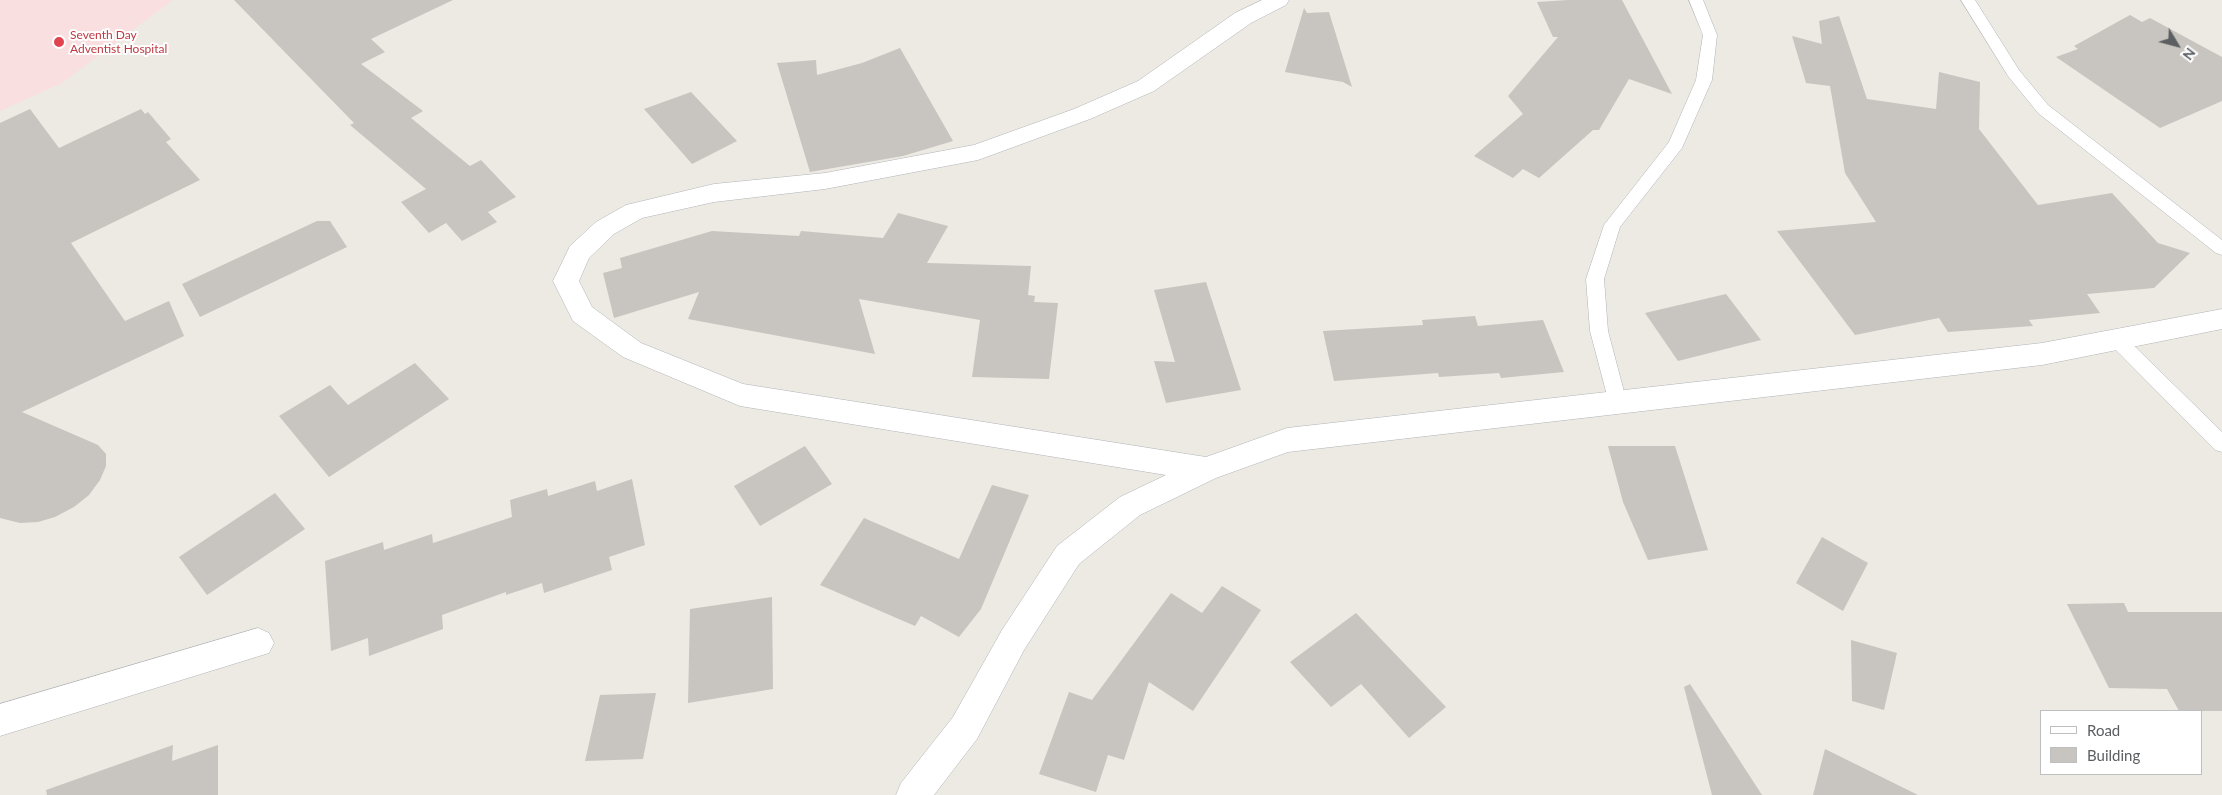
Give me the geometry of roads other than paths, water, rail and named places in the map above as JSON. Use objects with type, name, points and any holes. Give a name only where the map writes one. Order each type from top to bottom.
[{"type":"street","points":[[1206,469],[740,395],[632,350],[582,314],[566,281],[579,253],[605,228],[635,211],[714,193],[825,181],[978,152],[1082,114],[1146,86],[1243,18],[1279,0]]},
{"type":"street","points":[[913,795],[965,728],[1013,640],[1068,555],[1130,506],[1206,469],[1287,440],[2042,354],[2222,319]]},
{"type":"street","points":[[0,720],[258,643]]},
{"type":"lane","points":[[1618,403],[1599,331],[1595,279],[1612,225],[1676,144],[1704,80],[1710,35],[1696,0]]},
{"type":"lane","points":[[1968,0],[2013,73],[2043,109],[2222,249]]},
{"type":"lane","points":[[2116,339],[2222,444]]},
{"type":"place","name":"Seventh Day Adventist Hospital","points":[[59,42]]}]
